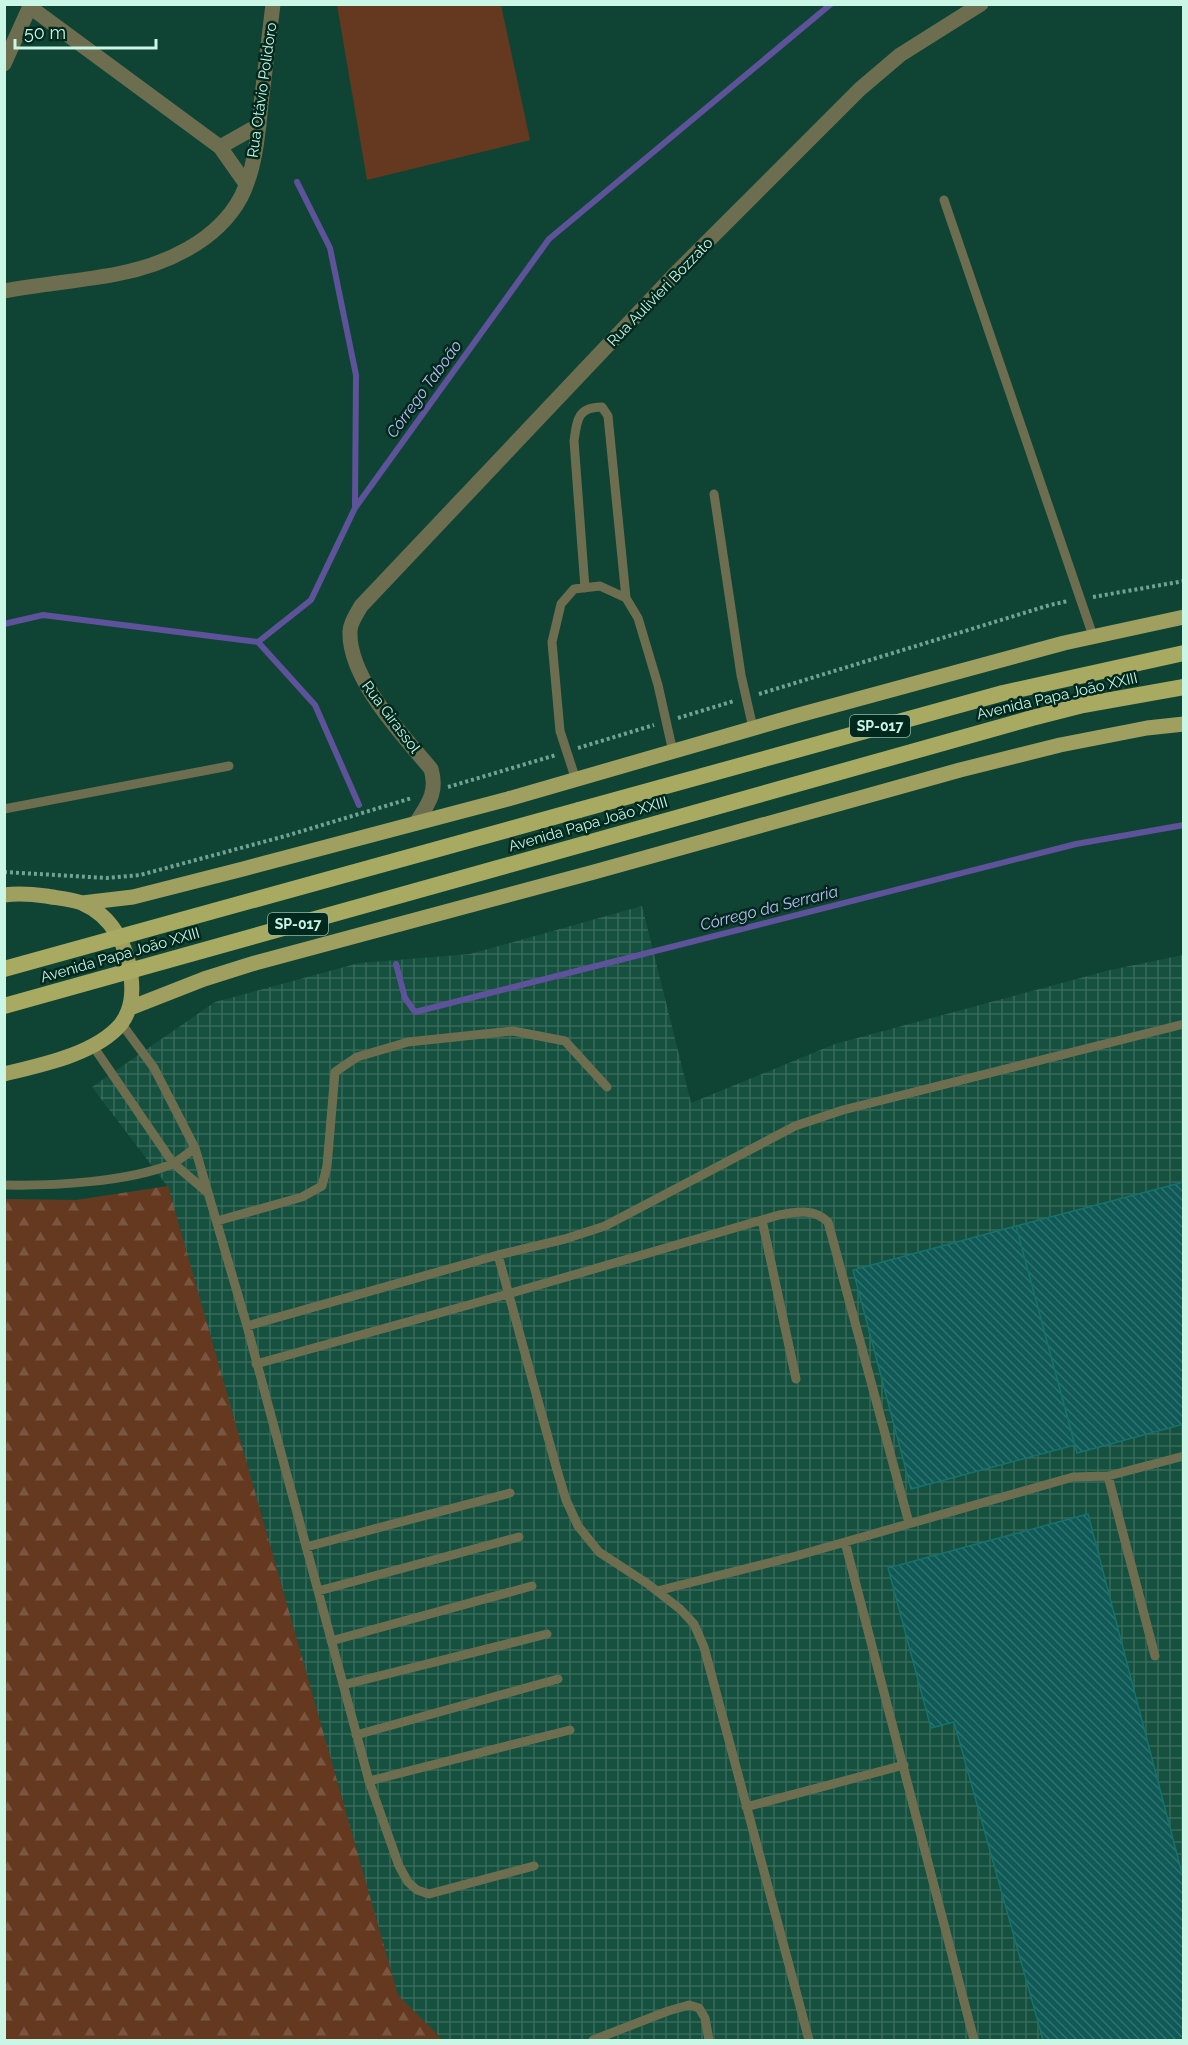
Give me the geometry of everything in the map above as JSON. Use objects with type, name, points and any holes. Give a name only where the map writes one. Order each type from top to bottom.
[{"type":"highway","name":"Avenida Papa João XXIII","points":[[4,969],[1003,693],[1184,653]]},
{"type":"highway","name":"Avenida Papa João XXIII","points":[[4,1006],[1042,715],[1083,705],[1184,687]]},
{"type":"main road","points":[[4,895],[34,895],[82,903],[133,897],[576,780],[753,728],[1093,636],[1184,617]]},
{"type":"main road","points":[[130,1008],[194,982],[255,963],[594,872],[748,827],[1070,743],[1147,728],[1184,724]]},
{"type":"main road","points":[[4,1074],[69,1056],[93,1046],[106,1038],[121,1023],[130,1008],[132,989],[129,959],[117,932],[102,915],[82,903]]},
{"type":"street","name":"Rua Otávio Polidoro","points":[[4,291],[118,274],[146,267],[177,255],[202,240],[223,223],[240,198],[254,156],[273,4]]},
{"type":"street","name":"Rua Aulivieri Bozzato","points":[[361,606],[680,270],[860,89],[900,55],[981,4]]},
{"type":"street","points":[[4,64],[30,6],[220,147],[246,184]]},
{"type":"street","points":[[220,147],[259,125]]},
{"type":"street","name":"Rua Girassol","points":[[361,606],[350,629],[352,655],[363,680],[377,702],[431,769],[435,781],[434,791]]},
{"type":"street","points":[[416,823],[434,791]]},
{"type":"lane","points":[[944,200],[1093,636]]},
{"type":"lane","points":[[585,588],[574,441],[581,412],[589,407],[602,407],[608,416],[626,598],[638,618],[673,752]]},
{"type":"lane","points":[[714,494],[746,698],[753,728]]},
{"type":"lane","points":[[576,780],[560,731],[552,642],[561,604],[574,589],[600,586],[626,598]]},
{"type":"lane","points":[[4,809],[230,766]]},
{"type":"lane","points":[[121,1023],[154,1068],[195,1148],[247,1326],[369,1781],[399,1866],[408,1882],[417,1890],[429,1894],[534,1866]]},
{"type":"lane","points":[[247,1326],[605,1226],[795,1126],[843,1110],[1184,1024]]},
{"type":"lane","points":[[217,1221],[302,1197],[322,1186],[327,1166],[335,1072],[357,1057],[408,1042],[513,1031],[565,1041],[607,1087]]},
{"type":"lane","points":[[93,1046],[173,1163],[207,1192]]},
{"type":"lane","points":[[4,1185],[132,1176],[173,1163],[195,1148]]},
{"type":"lane","points":[[256,1364],[762,1220],[798,1212],[811,1212],[821,1215],[828,1222],[909,1523]]},
{"type":"lane","points":[[762,1220],[796,1379]]},
{"type":"lane","points":[[498,1255],[556,1470],[578,1526],[599,1552],[680,1609],[694,1624],[704,1647],[808,2040]]},
{"type":"lane","points":[[657,1591],[845,1542],[1073,1477],[1108,1476],[1184,1456]]},
{"type":"lane","points":[[1108,1476],[1155,1656]]},
{"type":"lane","points":[[306,1547],[510,1493]]},
{"type":"lane","points":[[318,1591],[519,1537]]},
{"type":"lane","points":[[845,1542],[974,2040]]},
{"type":"lane","points":[[331,1641],[532,1586]]},
{"type":"lane","points":[[343,1685],[547,1634]]},
{"type":"lane","points":[[356,1735],[558,1679]]},
{"type":"lane","points":[[369,1781],[570,1730]]},
{"type":"lane","points":[[746,1807],[904,1765]]},
{"type":"lane","points":[[593,2040],[689,2005],[699,2008],[705,2018],[709,2040]]},
{"type":"path","points":[[4,872],[107,878],[140,875],[289,835],[1050,605],[1184,581]]},
{"type":"shaded area","points":[[642,906],[691,1103],[835,1044],[1110,970],[1183,955],[1183,2040],[443,2040],[398,1996],[168,1187],[92,1087],[215,1002],[359,963],[470,954]]},
{"type":"green space","points":[[337,5],[501,5],[530,140],[367,180]]},
{"type":"green space","points":[[168,1186],[398,1995],[443,2040],[5,2040],[5,1199],[76,1200]]},
{"type":"building","points":[[1184,1182],[1184,1424],[1077,1453],[1016,1226]]},
{"type":"building","points":[[1016,1226],[1075,1445],[911,1489],[853,1270]]},
{"type":"building","points":[[1088,1514],[1184,1881],[1184,2040],[1043,2040],[954,1722],[931,1728],[888,1568]]},
{"type":"waterway","name":"Córrego Taboão","points":[[4,624],[43,615],[258,642],[311,600],[355,508],[549,239],[831,4]]},
{"type":"waterway","points":[[297,182],[330,248],[356,375],[355,506]]},
{"type":"waterway","name":"Córrego da Serraria","points":[[258,642],[315,705],[359,805]]},
{"type":"waterway","name":"Córrego da Serraria","points":[[396,964],[405,998],[415,1012],[1076,844],[1184,825]]}]
